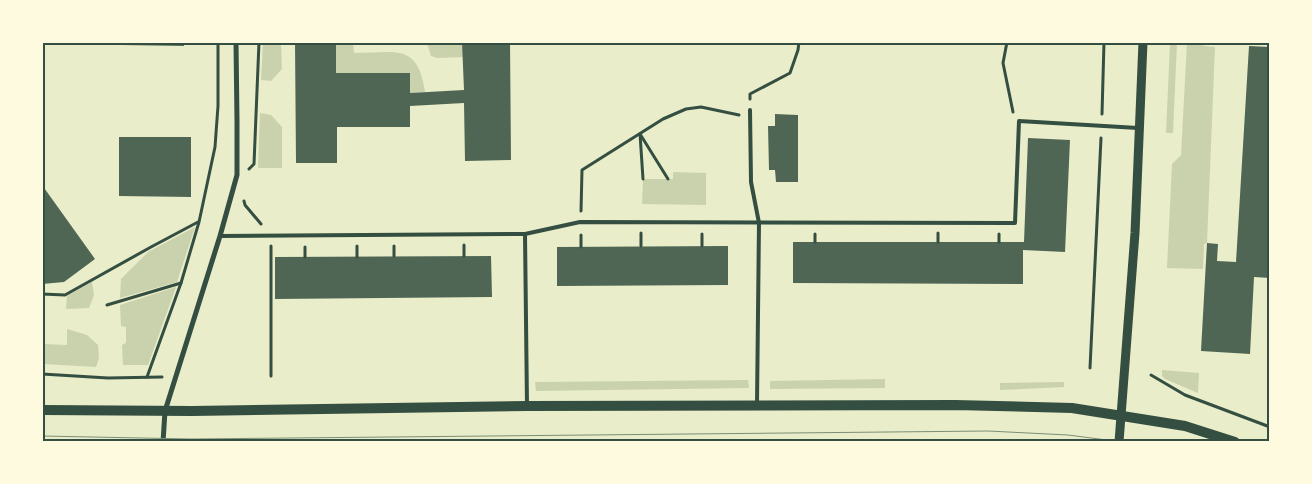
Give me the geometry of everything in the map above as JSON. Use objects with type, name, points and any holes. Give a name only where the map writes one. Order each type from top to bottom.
[{"type":"main road","points":[[42,410],[165,411],[527,406],[955,405],[1072,408],[1122,414],[1185,426],[1236,442]]},
{"type":"street","points":[[163,442],[165,411],[220,236],[236,175],[236,42]]},
{"type":"street","points":[[1120,442],[1135,233],[1143,42]]},
{"type":"lane","points":[[750,110],[751,182],[759,223],[757,406]]},
{"type":"lane","points":[[220,236],[525,234],[580,222],[1015,223],[1019,121],[1138,128]]},
{"type":"lane","points":[[525,234],[527,406]]},
{"type":"path","points":[[147,377],[181,283],[199,222],[215,147],[218,106],[218,42]]},
{"type":"path","points":[[244,175],[254,164],[258,42]]},
{"type":"path","points":[[750,110],[750,94],[790,73],[799,42]]},
{"type":"path","points":[[1008,42],[1004,62],[1013,114],[1019,121]]},
{"type":"path","points":[[1090,368],[1104,42]]},
{"type":"path","points":[[581,247],[582,170],[663,119],[686,109],[701,107],[750,117]]},
{"type":"path","points":[[640,134],[642,179]]},
{"type":"path","points":[[640,134],[668,179]]},
{"type":"path","points":[[243,198],[245,204],[271,236],[270,376]]},
{"type":"path","points":[[42,294],[65,295],[199,222]]},
{"type":"path","points":[[108,305],[181,283]]},
{"type":"path","points":[[42,374],[108,378],[162,377]]},
{"type":"path","points":[[1151,375],[1185,395],[1270,427]]},
{"type":"green space","points":[[263,43],[281,43],[282,69],[271,81],[261,80]]},
{"type":"green space","points":[[336,43],[353,43],[354,53],[393,52],[410,58],[417,65],[422,76],[425,92],[410,93],[410,73],[336,73]]},
{"type":"green space","points":[[427,43],[462,43],[464,57],[437,58],[431,56]]},
{"type":"green space","points":[[1170,43],[1177,43],[1173,133],[1166,133]]},
{"type":"green space","points":[[1187,43],[1203,43],[1204,46],[1215,47],[1207,243],[1204,244],[1203,269],[1167,268],[1172,164],[1181,155]]},
{"type":"green space","points":[[260,113],[271,115],[282,127],[282,168],[258,168]]},
{"type":"green space","points":[[673,172],[706,173],[706,205],[642,204],[643,179],[673,179]]},
{"type":"green space","points":[[195,227],[177,282],[120,298],[121,279],[148,252]]},
{"type":"green space","points":[[92,282],[94,295],[89,308],[66,309],[67,296]]},
{"type":"green space","points":[[176,287],[148,365],[123,365],[122,345],[126,343],[126,327],[121,326],[120,305]]},
{"type":"green space","points":[[67,329],[87,335],[98,345],[99,358],[96,367],[43,364],[43,344],[67,345]]},
{"type":"green space","points":[[1162,370],[1199,373],[1198,393],[1165,379],[1162,376]]},
{"type":"green space","points":[[885,379],[885,388],[770,389],[770,381]]},
{"type":"green space","points":[[748,380],[749,388],[536,391],[535,382]]},
{"type":"green space","points":[[1064,382],[1064,387],[1000,390],[1000,383]]},
{"type":"building","points":[[122,42],[184,42],[184,46],[122,45]]},
{"type":"building","points":[[295,42],[336,42],[336,73],[410,73],[410,93],[464,90],[462,42],[510,42],[511,160],[465,161],[464,103],[410,106],[410,127],[337,127],[337,163],[296,163]]},
{"type":"building","points":[[1249,46],[1270,47],[1270,278],[1254,277],[1250,354],[1201,351],[1207,243],[1218,244],[1217,261],[1236,262]]},
{"type":"building","points":[[775,114],[798,115],[798,182],[776,182],[775,170],[769,170],[768,126],[775,126]]},
{"type":"building","points":[[119,137],[191,137],[191,197],[119,196]]},
{"type":"building","points":[[1028,138],[1070,140],[1065,252],[1023,250],[1023,284],[793,283],[793,242],[1024,242]]},
{"type":"building","points":[[42,185],[95,259],[64,282],[42,284]]},
{"type":"building","points":[[728,246],[728,285],[557,286],[557,247]]},
{"type":"building","points":[[491,256],[492,297],[275,299],[275,257]]},
{"type":"tram line","points":[[42,436],[191,439],[988,431],[1068,435],[1122,442]]},
{"type":"tram line","points":[[866,442],[987,440],[1015,442]]}]
